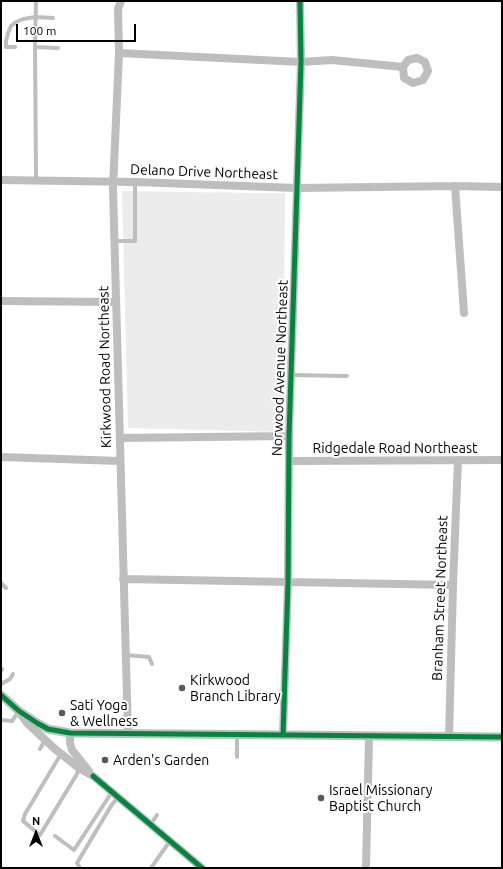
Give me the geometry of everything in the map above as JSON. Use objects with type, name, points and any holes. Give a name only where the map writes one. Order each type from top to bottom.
[{"type":"street","name":"Kirkwood Road Northeast","points":[[121,1],[118,9],[118,53],[113,182],[128,734]]},
{"type":"street","name":"Norwood Avenue Northeast","points":[[283,735],[288,582],[289,436],[301,62],[300,1]]},
{"type":"street","points":[[118,53],[301,62],[332,60],[402,67]]},
{"type":"street","name":"Delano Drive Northeast","points":[[1,180],[135,182],[297,188],[456,186],[502,187]]},
{"type":"street","points":[[456,186],[464,313]]},
{"type":"street","points":[[1,301],[116,302]]},
{"type":"street","points":[[120,438],[289,436]]},
{"type":"street","points":[[1,457],[120,461]]},
{"type":"street","name":"Branham Street Northeast","points":[[449,736],[458,460]]},
{"type":"street","name":"Ridgedale Road Northeast","points":[[289,461],[502,460]]},
{"type":"street","points":[[123,579],[453,585]]},
{"type":"street","points":[[1,695],[19,711],[37,723],[48,729],[70,733],[502,737]]},
{"type":"street","points":[[19,711],[28,724],[45,740],[79,768],[93,776]]},
{"type":"street","points":[[70,733],[72,750],[93,776],[202,868]]},
{"type":"street","points":[[366,868],[368,736]]},
{"type":"lane","points":[[35,181],[36,1]]},
{"type":"lane","points":[[15,47],[6,47],[6,41],[11,26],[16,22],[23,19],[53,18]]},
{"type":"lane","points":[[35,47],[58,48]]},
{"type":"lane","points":[[115,241],[135,241],[135,182]]},
{"type":"lane","points":[[291,375],[347,376]]},
{"type":"lane","points":[[1,583],[6,588]]},
{"type":"lane","points":[[125,655],[149,657],[152,664]]},
{"type":"lane","points":[[1,684],[13,674]]},
{"type":"lane","points":[[1,720],[12,720],[19,711]]},
{"type":"lane","points":[[237,734],[238,757]]},
{"type":"lane","points":[[40,749],[45,740]]},
{"type":"lane","points":[[61,754],[25,814],[23,821],[40,835],[79,768]]},
{"type":"lane","points":[[56,836],[74,850],[115,795]]},
{"type":"lane","points":[[80,868],[77,863],[111,806],[115,795]]},
{"type":"lane","points":[[150,825],[157,815]]},
{"type":"lane","points":[[151,868],[170,841]]},
{"type":"shaded area","points":[[122,191],[285,193],[283,432],[128,428]]},
{"type":"cycle path","points":[[283,735],[288,582],[289,436],[301,62],[300,1]]},
{"type":"cycle path","points":[[1,695],[19,711],[37,723],[48,729],[70,733],[502,737]]},
{"type":"cycle path","points":[[93,776],[202,868]]},
{"type":"place","name":"Kirkwood Branch Library","points":[[182,688]]},
{"type":"place","name":"Sati Yoga & Wellness","points":[[62,713]]},
{"type":"place","name":"Arden's Garden","points":[[105,760]]},
{"type":"place","name":"Israel Missionary Baptist Church","points":[[321,798]]}]
